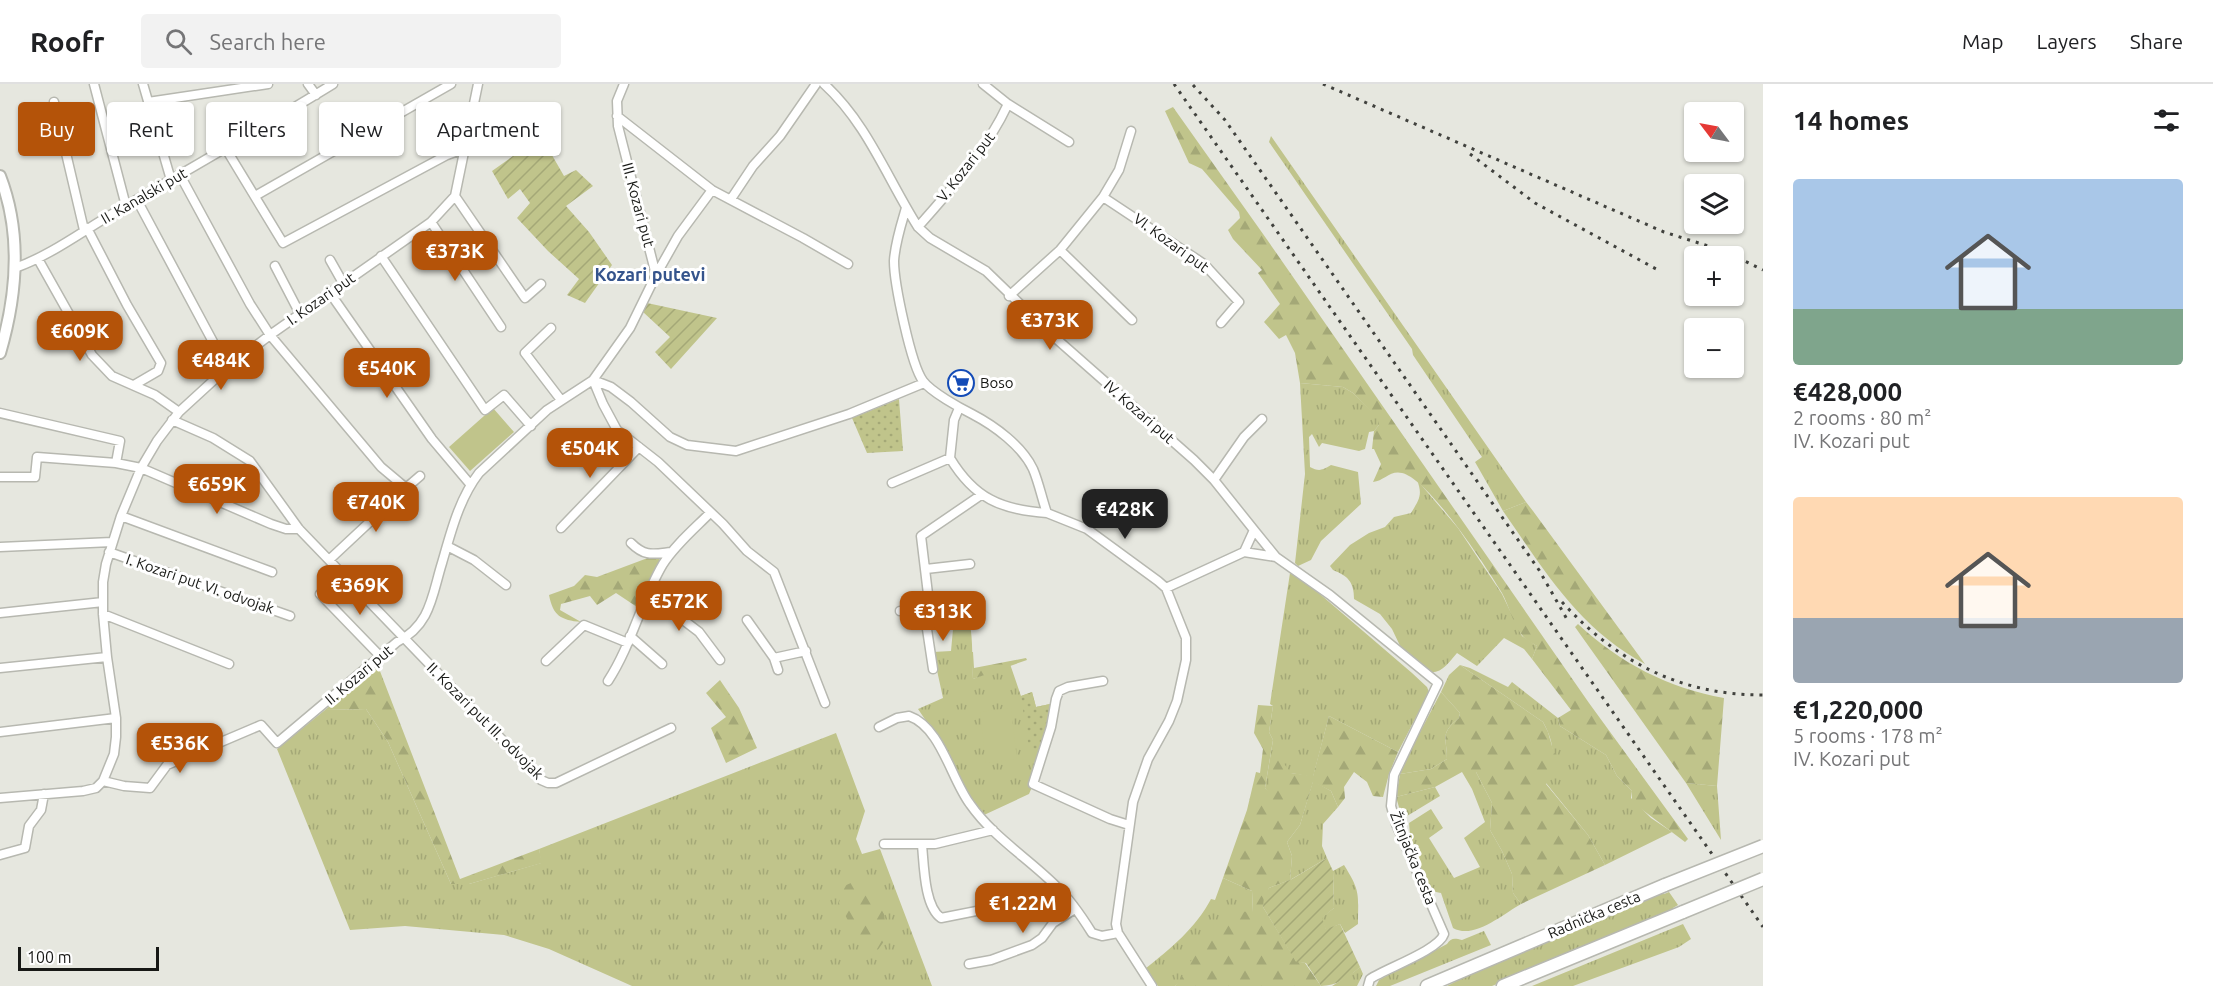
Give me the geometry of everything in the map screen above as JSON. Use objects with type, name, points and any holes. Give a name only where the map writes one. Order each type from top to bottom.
[{"type":"main road","name":"Radnička cesta","points":[[1426,986],[1763,846]]},
{"type":"main road","name":"Radnička cesta","points":[[1503,986],[1763,879]]},
{"type":"street","points":[[94,84],[126,206]]},
{"type":"street","points":[[143,84],[148,102],[268,84]]},
{"type":"street","points":[[308,84],[316,94]]},
{"type":"street","name":"II. Kanalski put","points":[[303,102],[333,84]]},
{"type":"street","points":[[255,196],[451,84]]},
{"type":"street","name":"I. Kozari put","points":[[475,102],[478,84]]},
{"type":"street","name":"III. Kozari put","points":[[624,84],[617,101],[617,116],[656,275]]},
{"type":"street","points":[[731,199],[753,166],[780,136],[816,84]]},
{"type":"street","name":"IV. Kozari put","points":[[824,84],[839,98],[865,133],[918,227],[930,238],[986,271],[1010,296],[1214,480],[1276,557]]},
{"type":"street","points":[[983,84],[1008,104],[1069,142]]},
{"type":"street","name":"V. Kozari put","points":[[918,227],[977,156],[997,127],[1008,104]]},
{"type":"street","points":[[617,116],[712,190],[848,264]]},
{"type":"street","points":[[1010,296],[1059,250],[1103,196],[1119,170],[1131,131]]},
{"type":"street","points":[[68,156],[86,229],[161,363],[158,371],[134,385]]},
{"type":"street","points":[[164,156],[171,180]]},
{"type":"street","name":"II. Kanalski put","points":[[15,268],[38,259],[212,156]]},
{"type":"street","points":[[231,156],[283,243],[445,156]]},
{"type":"street","name":"I. Kozari put","points":[[103,781],[114,754],[116,718],[107,657],[103,582],[112,542],[141,468],[172,420],[227,368],[270,335],[431,222],[455,196],[464,156]]},
{"type":"street","points":[[180,175],[250,304],[270,335],[381,467],[406,488]]},
{"type":"street","points":[[0,176],[8,197],[15,236],[15,268],[6,332],[0,352]]},
{"type":"street","points":[[404,639],[411,634],[429,609],[447,546],[470,484],[479,473],[561,399],[593,380],[630,328],[678,236],[712,190]]},
{"type":"street","points":[[455,196],[525,298],[541,284]]},
{"type":"street","name":"VI. Kozari put","points":[[1103,196],[1186,250],[1218,279],[1239,302],[1221,323]]},
{"type":"street","points":[[137,200],[227,368]]},
{"type":"street","points":[[906,207],[896,244],[894,264],[899,300],[914,364],[924,383],[959,408],[989,424],[1027,459],[1034,470],[1047,513]]},
{"type":"street","points":[[431,222],[501,327]]},
{"type":"street","points":[[1059,250],[1132,320]]},
{"type":"street","points":[[381,256],[485,410],[504,395],[531,426]]},
{"type":"street","points":[[38,259],[92,355],[112,376],[155,395],[179,412]]},
{"type":"street","points":[[330,260],[343,283]]},
{"type":"street","points":[[275,266],[300,314]]},
{"type":"street","points":[[330,293],[432,439],[470,484]]},
{"type":"street","points":[[551,328],[525,353],[561,399]]},
{"type":"street","points":[[593,380],[611,387],[670,437],[687,445],[736,451],[839,418],[924,383]]},
{"type":"street","points":[[593,380],[617,430],[658,462],[747,551],[774,572],[825,703]]},
{"type":"street","points":[[959,408],[954,420],[950,458],[968,483],[981,495],[995,503],[1020,512],[1047,513],[1066,519],[1096,536],[1166,588],[1184,630],[1186,660],[1177,701],[1143,770],[1129,825],[1116,924],[1118,933],[1152,986]]},
{"type":"street","points":[[0,413],[120,441],[116,463]]},
{"type":"street","points":[[1214,480],[1244,437],[1262,419]]},
{"type":"street","name":"II. Kozari put","points":[[103,781],[124,786],[150,788],[167,765],[261,725],[277,743],[404,639],[299,529],[250,461],[213,438],[172,420]]},
{"type":"street","points":[[561,528],[639,447]]},
{"type":"street","points":[[0,477],[35,477],[37,457],[116,463],[141,468],[271,524],[286,529],[299,529]]},
{"type":"street","points":[[892,483],[950,458]]},
{"type":"street","points":[[329,560],[420,476]]},
{"type":"street","points":[[933,669],[925,616],[928,611],[926,569],[921,536],[981,495]]},
{"type":"street","points":[[608,681],[620,662],[662,566],[671,552],[710,513]]},
{"type":"street","points":[[121,516],[272,572]]},
{"type":"street","points":[[1244,552],[1254,530]]},
{"type":"street","name":"I. Kozari put VI. odvojak","points":[[0,547],[112,542]]},
{"type":"street","points":[[631,543],[640,552],[648,554],[671,552]]},
{"type":"street","points":[[447,546],[474,560],[506,585]]},
{"type":"street","name":"I. Kozari put VI. odvojak","points":[[109,552],[290,616]]},
{"type":"street","points":[[1166,588],[1244,552],[1276,557]]},
{"type":"street","name":"Žitnjačka cesta","points":[[1276,557],[1330,595],[1438,683],[1394,775],[1391,806],[1396,824],[1444,934],[1438,945],[1380,973],[1370,979],[1368,986]]},
{"type":"street","points":[[926,569],[970,564]]},
{"type":"street","points":[[320,594],[381,656]]},
{"type":"street","points":[[649,594],[699,632],[720,660]]},
{"type":"street","points":[[0,613],[103,602]]},
{"type":"street","points":[[900,611],[928,611]]},
{"type":"street","points":[[103,614],[229,664]]},
{"type":"street","points":[[747,620],[774,658],[778,670]]},
{"type":"street","points":[[546,661],[584,625],[629,639],[662,664]]},
{"type":"street","name":"II. Kozari put III. odvojak","points":[[404,639],[533,773],[548,783],[556,783],[671,728]]},
{"type":"street","points":[[774,658],[806,651]]},
{"type":"street","points":[[0,668],[107,657]]},
{"type":"street","points":[[1103,681],[1068,687],[1059,691],[1034,784],[1110,819],[1129,825]]},
{"type":"street","points":[[879,727],[897,718],[909,716],[923,724],[943,753],[969,804],[993,830],[1062,892],[1092,933],[1096,935],[1118,933]]},
{"type":"street","points":[[0,732],[116,718]]},
{"type":"street","points":[[0,798],[83,791],[96,788],[103,781]]},
{"type":"street","points":[[0,855],[25,848],[28,826],[41,810],[44,794]]},
{"type":"street","points":[[884,844],[935,844],[993,830]]},
{"type":"street","points":[[922,844],[925,884],[936,915],[941,918],[1062,892]]},
{"type":"street","points":[[969,964],[990,960],[1032,945],[1042,938],[1053,923],[1076,909]]},
{"type":"green space","points":[[1173,107],[1589,703],[1688,839],[1685,842],[1632,802],[1632,791],[1617,776],[1606,755],[1560,726],[1558,718],[1571,710],[1532,659],[1537,646],[1519,631],[1495,581],[1442,507],[1413,479],[1402,473],[1394,473],[1373,482],[1381,464],[1372,449],[1374,431],[1379,425],[1378,418],[1353,393],[1343,387],[1300,383],[1295,353],[1286,335],[1279,339],[1264,322],[1280,304],[1258,273],[1262,270],[1233,239],[1228,230],[1240,218],[1239,212],[1202,169],[1189,163],[1165,111]]},
{"type":"green space","points":[[1271,136],[1526,502],[1503,511],[1475,462],[1482,457],[1413,355],[1412,349],[1269,142]]},
{"type":"green space","points":[[513,156],[552,156],[564,176],[576,170],[593,186],[566,206],[589,232],[612,265],[585,303],[567,295],[579,279],[517,218],[530,203],[520,189],[508,199],[492,171]]},
{"type":"green space","points":[[647,303],[717,318],[671,369],[655,352],[670,337],[643,312]]},
{"type":"green space","points":[[1300,383],[1343,387],[1353,393],[1379,418],[1379,425],[1374,431],[1369,432],[1365,449],[1359,451],[1322,443],[1319,447],[1312,434],[1309,437],[1310,467],[1321,470],[1331,465],[1358,472],[1361,504],[1321,541],[1311,560],[1298,566],[1295,563],[1305,474]]},
{"type":"green space","points":[[899,399],[903,451],[867,453],[852,418]]},
{"type":"green space","points":[[493,408],[514,432],[470,471],[449,447]]},
{"type":"green space","points":[[1417,480],[1458,528],[1502,594],[1522,636],[1537,646],[1532,659],[1524,649],[1504,638],[1477,666],[1457,653],[1441,669],[1429,672],[1403,652],[1392,629],[1380,614],[1354,599],[1353,588],[1349,580],[1330,566],[1350,545],[1369,533],[1385,527],[1394,517],[1411,513],[1419,497],[1420,490]]},
{"type":"green space","points":[[1526,502],[1645,664],[1601,634],[1582,616],[1549,576],[1503,511]]},
{"type":"green space","points":[[653,556],[660,557],[659,564],[637,607],[616,593],[597,605],[590,596],[561,604],[560,610],[581,622],[559,616],[553,608],[549,595],[574,586],[585,575],[597,577]]},
{"type":"green space","points":[[1290,573],[1314,589],[1412,673],[1427,687],[1429,692],[1398,752],[1329,716],[1313,777],[1291,773],[1268,792],[1265,788],[1273,740],[1269,732],[1273,706],[1270,704]]},
{"type":"green space","points":[[954,618],[970,624],[973,679],[1010,664],[1021,696],[1032,692],[1036,707],[1050,704],[1049,719],[1028,786],[1032,787],[1029,794],[984,815],[918,709],[943,698],[933,652],[951,651]]},
{"type":"green space","points":[[1578,624],[1611,651],[1646,672],[1683,688],[1724,698],[1717,786],[1686,783],[1575,627]]},
{"type":"green space","points":[[971,652],[973,652],[974,668],[1026,658],[1027,660],[973,679]]},
{"type":"green space","points":[[1460,665],[1508,687],[1512,682],[1558,718],[1560,726],[1606,755],[1617,776],[1632,791],[1631,798],[1651,818],[1672,832],[1605,865],[1588,835],[1546,783],[1552,746],[1543,722]]},
{"type":"green space","points":[[1460,665],[1543,722],[1554,753],[1564,760],[1546,784],[1588,835],[1605,865],[1521,904],[1513,893],[1512,874],[1490,830],[1492,803],[1476,772],[1462,772],[1435,787],[1396,797],[1400,774],[1431,769],[1447,759],[1446,732],[1459,718],[1460,713],[1441,692],[1449,675]]},
{"type":"green space","points":[[378,666],[460,879],[539,849],[542,863],[469,884],[451,884],[388,742],[366,709],[325,710]]},
{"type":"green space","points":[[720,680],[739,708],[757,748],[726,763],[711,728],[726,717],[706,693]]},
{"type":"green space","points":[[1032,692],[1036,707],[1050,704],[1049,719],[1039,751],[1029,749],[1021,696]]},
{"type":"green space","points":[[1441,692],[1460,713],[1459,718],[1446,732],[1447,759],[1431,769],[1400,774],[1407,757]]},
{"type":"green space","points":[[1258,705],[1273,706],[1269,732],[1273,740],[1265,788],[1268,791],[1276,753],[1291,773],[1313,776],[1329,716],[1398,752],[1383,797],[1373,796],[1367,782],[1354,772],[1344,787],[1345,798],[1338,807],[1331,791],[1313,782],[1300,825],[1287,842],[1292,856],[1290,880],[1269,888],[1263,907],[1296,961],[1305,963],[1321,986],[1175,986],[1201,943],[1232,911],[1253,912],[1252,891],[1223,878],[1247,810],[1256,772],[1260,773],[1263,749],[1254,733]]},
{"type":"green space","points":[[1011,708],[1017,759],[986,763],[980,712]]},
{"type":"green space","points":[[366,709],[388,742],[451,884],[469,884],[541,863],[539,849],[836,733],[865,811],[856,839],[862,854],[880,849],[932,986],[632,986],[549,949],[504,935],[405,926],[350,930],[277,749],[325,710]]},
{"type":"green space","points":[[1462,772],[1476,772],[1492,803],[1490,830],[1512,874],[1513,893],[1521,904],[1488,924],[1470,931],[1453,928],[1441,893],[1431,891],[1411,846],[1409,823],[1431,809],[1443,828],[1429,838],[1454,878],[1480,867],[1464,838],[1485,822],[1472,789]]},
{"type":"green space","points":[[1313,781],[1331,791],[1338,807],[1323,824],[1322,846],[1327,858],[1290,880],[1292,856],[1287,842],[1300,825]]},
{"type":"green space","points":[[1686,783],[1717,786],[1721,840]]},
{"type":"green space","points":[[1435,787],[1440,796],[1407,816],[1401,814],[1396,797]]},
{"type":"green space","points":[[1327,858],[1333,871],[1334,908],[1322,918],[1326,929],[1340,924],[1360,967],[1342,980],[1321,986],[1306,963],[1296,962],[1263,907],[1264,896],[1269,888],[1292,879]]},
{"type":"green space","points":[[1344,865],[1356,888],[1358,906],[1358,924],[1345,933],[1340,924],[1326,930],[1321,918],[1334,908],[1333,871]]},
{"type":"green space","points":[[1223,878],[1252,891],[1253,912],[1175,986],[1158,986],[1145,969],[1190,929],[1211,899],[1215,900]]},
{"type":"green space","points":[[853,882],[870,886],[884,914],[887,937],[875,954],[862,948],[839,903],[842,887]]},
{"type":"green space","points":[[1662,892],[1664,894],[1669,892],[1678,905],[1673,908],[1674,910],[1492,986],[1447,986],[1490,964]]},
{"type":"green space","points":[[1683,924],[1691,939],[1679,947],[1573,986],[1532,986]]},
{"type":"green space","points":[[1484,931],[1491,945],[1390,986],[1376,986],[1379,980],[1451,940],[1462,940]]},
{"type":"green space","points":[[1360,967],[1363,974],[1357,986],[1332,986],[1354,972]]},
{"type":"railway","points":[[1174,84],[1763,927]]},
{"type":"railway","points":[[1323,84],[1664,232],[1724,251],[1763,270]]},
{"type":"railway","points":[[1193,85],[1225,120],[1539,570],[1568,621]]},
{"type":"railway","points":[[1470,154],[1535,203],[1658,270]]},
{"type":"railway","points":[[1562,602],[1605,642],[1652,671],[1704,689],[1763,695]]},
{"type":"place","name":"Boso","points":[[961,383]]},
{"type":"district","name":"Kozari putevi","points":[[650,275]]}]
